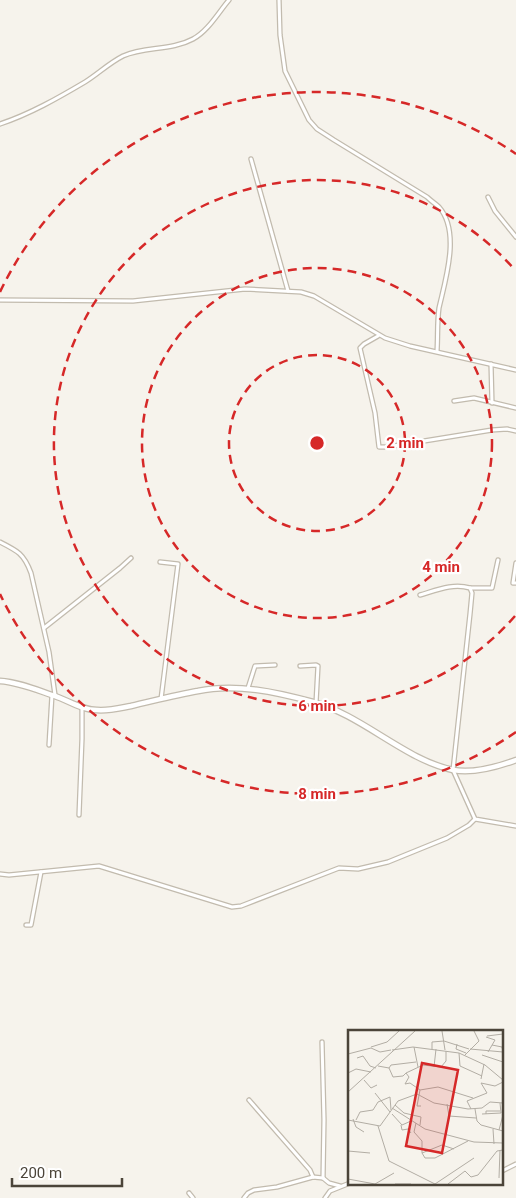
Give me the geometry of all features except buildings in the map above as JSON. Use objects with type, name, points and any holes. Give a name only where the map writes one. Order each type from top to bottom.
[{"type":"street","points":[[0,124],[18,118],[74,88],[122,57],[192,40],[200,35],[229,0]]},
{"type":"street","points":[[279,0],[280,35],[285,71],[309,120],[317,129],[427,198],[440,208],[448,222],[450,236],[447,281],[439,309],[437,351]]},
{"type":"street","points":[[251,159],[288,291]]},
{"type":"street","points":[[488,197],[495,211],[516,237]]},
{"type":"street","points":[[0,300],[133,301],[245,290],[301,292],[314,296],[379,335],[410,346],[516,370]]},
{"type":"street","points":[[379,335],[360,348],[375,413],[379,447],[492,430],[507,429],[516,431]]},
{"type":"street","points":[[491,364],[492,403]]},
{"type":"street","points":[[454,401],[474,398],[516,408]]},
{"type":"street","points":[[0,542],[21,553],[27,561],[44,628],[49,652],[53,696],[49,745]]},
{"type":"street","points":[[44,628],[131,558]]},
{"type":"street","points":[[420,595],[459,585],[470,588],[492,588],[498,560]]},
{"type":"street","points":[[160,562],[178,564],[161,699]]},
{"type":"street","points":[[516,564],[513,583],[516,583]]},
{"type":"street","points":[[470,588],[472,593],[453,770],[475,820]]},
{"type":"street","points":[[248,688],[255,666],[275,665]]},
{"type":"street","points":[[300,666],[318,666],[316,703]]},
{"type":"street","points":[[0,681],[7,681],[96,710],[111,710],[223,687],[248,688],[316,703],[350,718],[416,755],[453,770],[483,769],[516,760]]},
{"type":"street","points":[[79,815],[82,707]]},
{"type":"street","points":[[0,874],[99,866],[232,907],[241,906],[339,868],[358,869],[388,862],[446,838],[475,820],[516,826]]},
{"type":"street","points":[[26,925],[31,925],[41,872]]},
{"type":"street","points":[[322,1042],[323,1178]]},
{"type":"street","points":[[250,1100],[310,1170],[313,1177]]},
{"type":"street","points":[[504,1170],[516,1164]]},
{"type":"street","points":[[244,1198],[254,1190],[276,1187],[313,1177],[323,1178],[329,1183],[340,1186]]},
{"type":"street","points":[[325,1198],[330,1191],[348,1184]]},
{"type":"street","points":[[189,1193],[193,1198]]}]
